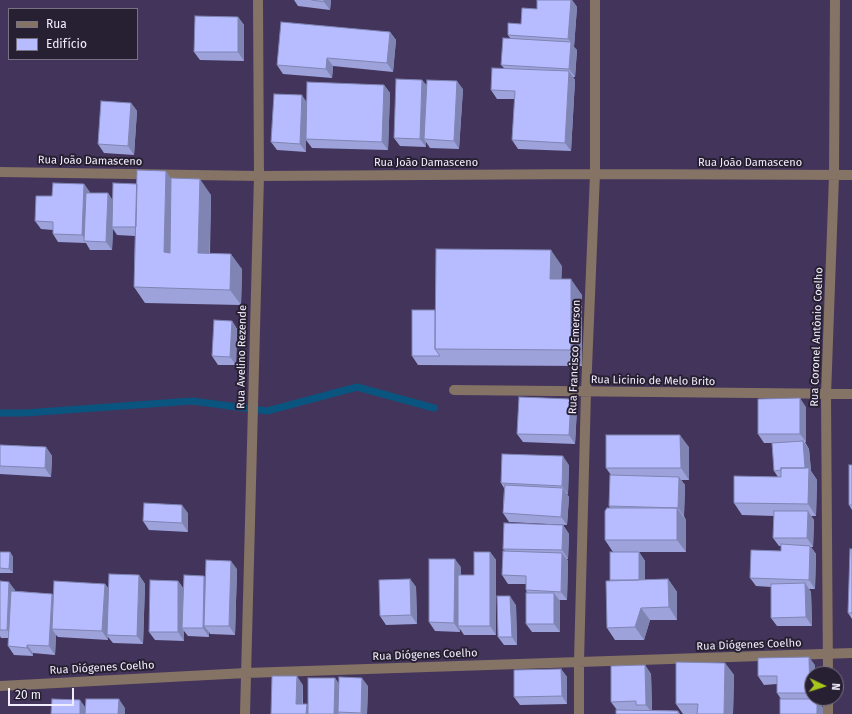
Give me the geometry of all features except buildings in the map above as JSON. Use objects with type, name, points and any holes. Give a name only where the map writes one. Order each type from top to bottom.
[{"type":"street","name":"Rua Avelino Rezende","points":[[245,714],[259,176],[258,0]]},
{"type":"street","name":"Rua Francisco Emerson","points":[[579,714],[586,392],[595,174],[595,0]]},
{"type":"street","name":"Rua Coronel Antônio Coelho","points":[[828,666],[826,395],[834,176],[835,0]]},
{"type":"street","name":"Rua João Damasceno","points":[[0,172],[259,176],[595,174],[852,175]]},
{"type":"street","name":"Rua Licinio de Melo Brito","points":[[454,390],[826,395],[852,394]]},
{"type":"street","name":"Rua Diógenes Coelho","points":[[0,686],[246,673],[852,653]]},
{"type":"waterway","points":[[0,413],[25,413],[192,401],[267,411],[357,387],[434,408]]}]
